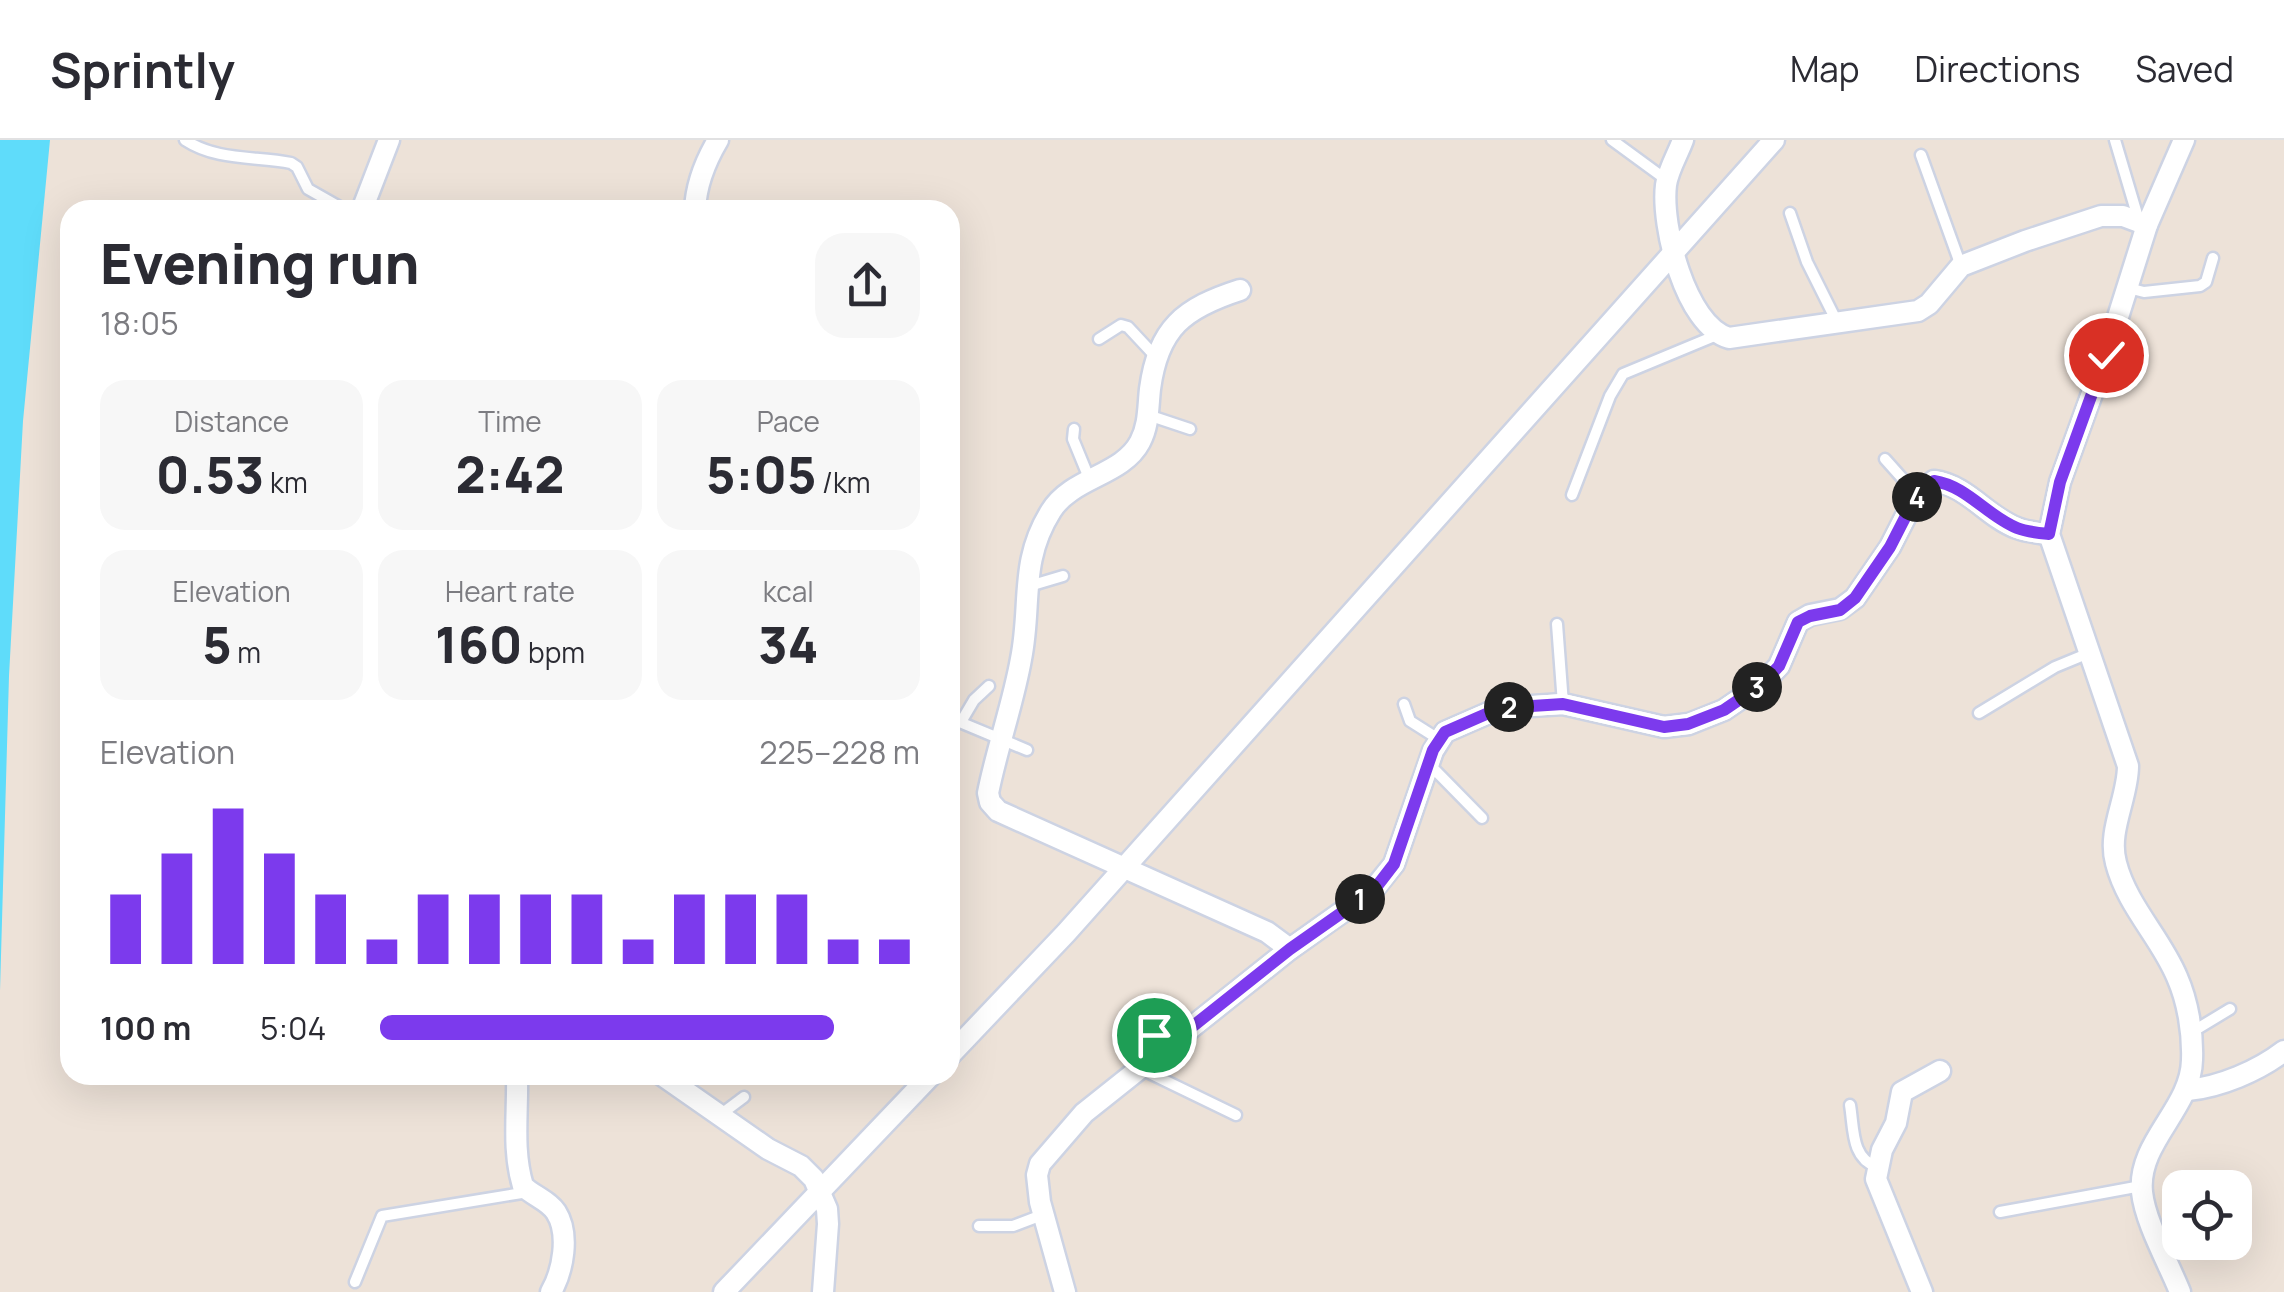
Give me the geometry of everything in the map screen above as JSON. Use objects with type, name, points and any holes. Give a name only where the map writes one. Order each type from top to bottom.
[{"type":"street","points":[[366,200],[389,140]]},
{"type":"street","points":[[697,200],[701,177],[718,140]]},
{"type":"street","points":[[1683,140],[1668,181],[1673,252],[1681,283],[1718,335],[1728,338],[1918,311],[1929,304],[1961,266],[2101,216],[2123,216],[2143,223]]},
{"type":"street","points":[[960,1044],[1123,868],[1774,140]]},
{"type":"street","points":[[2180,1292],[2147,1209],[2142,1185],[2154,1143],[2188,1090],[2191,1033],[2177,977],[2134,906],[2115,862],[2114,838],[2128,783],[2128,766],[2049,534],[2060,482],[2128,288],[2143,223],[2184,140]]},
{"type":"street","points":[[1240,290],[1204,302],[1186,314],[1156,357],[1146,427],[1138,446],[1116,465],[1060,498],[1049,514],[1028,562],[1021,660],[988,793],[994,808],[1267,932],[1290,949]]},
{"type":"street","points":[[1065,1292],[1042,1215],[1037,1188],[1040,1164],[1084,1113],[1290,949],[1374,890],[1394,864],[1428,763],[1440,740],[1456,725],[1500,708],[1563,704],[1664,727],[1688,724],[1724,710],[1762,684],[1779,666],[1798,622],[1840,610],[1855,598],[1918,496],[1934,481],[1944,483],[2018,528],[2049,534]]},
{"type":"street","points":[[2188,1090],[2206,1089],[2231,1079],[2284,1051]]},
{"type":"street","points":[[1922,1292],[1879,1190],[1877,1167],[1896,1123],[1902,1092],[1940,1071]]},
{"type":"street","points":[[518,1085],[516,1157],[523,1186],[557,1214],[562,1230],[562,1262],[550,1292]]},
{"type":"street","points":[[676,1085],[768,1149],[802,1166],[820,1191],[828,1224],[823,1292]]},
{"type":"street","points":[[724,1292],[921,1085]]},
{"type":"lane","points":[[185,140],[214,154],[291,163],[308,189],[327,200]]},
{"type":"lane","points":[[1612,140],[1668,181]]},
{"type":"lane","points":[[2116,140],[2143,223]]},
{"type":"lane","points":[[1921,155],[1961,266]]},
{"type":"lane","points":[[1790,214],[1837,323]]},
{"type":"lane","points":[[2128,288],[2144,292],[2200,286],[2206,282],[2213,258]]},
{"type":"lane","points":[[1099,339],[1122,325],[1128,326],[1156,357]]},
{"type":"lane","points":[[1572,495],[1610,396],[1623,374],[1718,335]]},
{"type":"lane","points":[[1148,414],[1190,429]]},
{"type":"lane","points":[[1074,429],[1073,440],[1089,478]]},
{"type":"lane","points":[[1885,459],[1918,496]]},
{"type":"lane","points":[[1025,587],[1063,576]]},
{"type":"lane","points":[[1557,624],[1563,704]]},
{"type":"lane","points":[[1979,712],[2055,667],[2090,653]]},
{"type":"lane","points":[[960,716],[989,686]]},
{"type":"lane","points":[[1404,704],[1410,721],[1440,740]]},
{"type":"lane","points":[[960,721],[1027,750]]},
{"type":"lane","points":[[1428,763],[1482,818]]},
{"type":"lane","points":[[2191,1033],[2230,1010]]},
{"type":"lane","points":[[1158,1016],[1154,1035],[1168,1046]]},
{"type":"lane","points":[[1140,1068],[1236,1115]]},
{"type":"lane","points":[[720,1116],[744,1097]]},
{"type":"lane","points":[[1850,1105],[1857,1151],[1867,1164],[1877,1167]]},
{"type":"lane","points":[[2000,1212],[2142,1185]]},
{"type":"lane","points":[[355,1282],[382,1216],[529,1192]]},
{"type":"lane","points":[[978,1226],[1013,1226],[1042,1215]]},
{"type":"water","points":[[0,140],[50,140],[23,421],[9,676],[0,991]]},
{"type":"route","points":[[1154,1035],[1159,1043],[1168,1046],[1290,949],[1374,890],[1394,864],[1433,750],[1445,732],[1456,725],[1500,708],[1563,704],[1664,727],[1688,724],[1724,710],[1762,684],[1779,666],[1798,622],[1840,610],[1855,598],[1890,547],[1912,504],[1934,481],[1976,500],[2018,528],[2049,534],[2060,482],[2106,355]]}]
